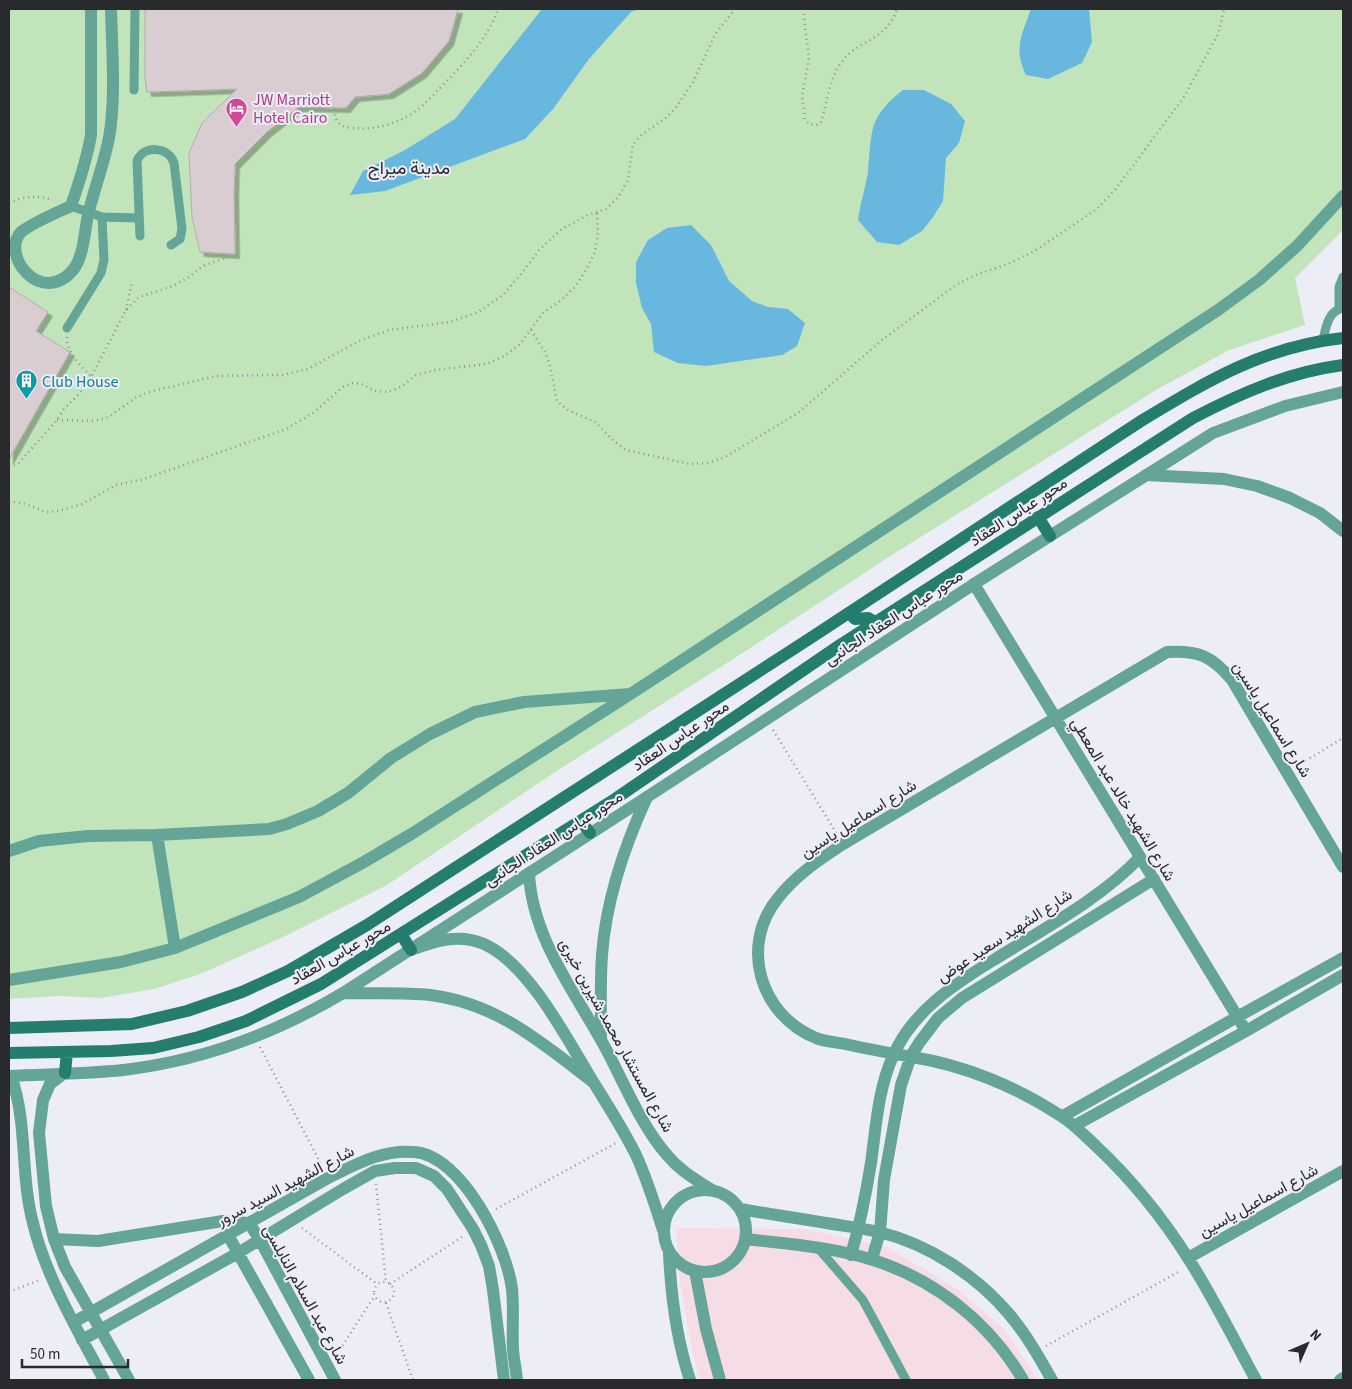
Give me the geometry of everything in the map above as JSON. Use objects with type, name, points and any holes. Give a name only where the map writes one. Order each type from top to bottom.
[{"type":"main road","name":"محور عباس العقاد","points":[[9,1028],[132,1024],[188,1011],[242,992],[288,971],[367,925],[852,611],[1141,420],[1218,375],[1256,359],[1323,340],[1343,338]]},
{"type":"main road","name":"محور عباس العقاد","points":[[9,1054],[153,1048],[199,1037],[246,1021],[321,984],[581,821],[817,660],[1192,418],[1244,392],[1272,382],[1313,369],[1343,365]]},
{"type":"main road","points":[[1038,517],[1050,536]]},
{"type":"main road","points":[[852,611],[852,616],[855,620],[868,618],[875,622]]},
{"type":"main road","points":[[809,639],[818,643],[820,647],[820,656],[817,660]]},
{"type":"main road","points":[[581,821],[590,833]]},
{"type":"main road","points":[[401,934],[411,950]]},
{"type":"main road","points":[[65,1073],[67,1052]]},
{"type":"street","points":[[91,9],[91,135],[88,152],[71,206],[20,233],[14,241],[12,251],[14,261],[20,269],[37,281],[47,284],[57,282],[66,277],[75,267],[105,155],[111,123],[111,9]]},
{"type":"street","points":[[9,980],[121,962],[174,948],[299,897],[364,862],[413,833],[632,693],[1218,310],[1259,280],[1298,246],[1343,196]]},
{"type":"street","name":"محور عباس العقاد الجانبى","points":[[10,1076],[90,1073],[159,1064],[223,1048],[254,1037],[325,1004],[974,584],[1213,433],[1285,406],[1343,392]]},
{"type":"street","points":[[1146,475],[1224,479],[1257,486],[1290,498],[1320,513],[1343,531]]},
{"type":"street","name":"شارع الشهيد خالد عبد المعطي","points":[[974,584],[1246,1031]]},
{"type":"street","name":"شارع اسماعيل ياسين","points":[[1256,1380],[1190,1261],[1155,1210],[1117,1166],[1074,1126],[1062,1116],[1032,1098],[967,1070],[933,1060],[818,1039],[796,1028],[778,1012],[766,991],[758,968],[758,944],[764,920],[776,899],[806,869],[843,844],[1167,652],[1186,651],[1204,655],[1220,665],[1232,680],[1343,867]]},
{"type":"street","points":[[9,851],[39,841],[88,836],[157,835],[269,828],[287,824],[318,811],[348,793],[392,758],[430,734],[475,712],[524,702],[632,693]]},
{"type":"street","points":[[601,1040],[602,954],[607,914],[616,874],[630,835],[647,797]]},
{"type":"street","points":[[157,835],[174,948]]},
{"type":"street","name":"شارع الشهيد سعيد عوض","points":[[851,1255],[866,1197],[881,1090],[893,1054],[910,1026],[932,1003],[956,983],[1097,895],[1140,857]]},
{"type":"street","name":"شارع المستشار محمد شيرين خيرى","points":[[529,873],[534,909],[551,952],[651,1134],[666,1155],[681,1171],[712,1190]]},
{"type":"street","name":"شارع الشهيد سعيد عوض","points":[[872,1259],[880,1232],[884,1180],[901,1085],[911,1056],[919,1043],[938,1018],[962,998],[1154,880]]},
{"type":"street","points":[[411,950],[435,941],[458,938],[484,944],[507,959],[526,979],[554,1018],[626,1137],[644,1174],[669,1253],[671,1296],[676,1330],[690,1380]]},
{"type":"street","points":[[1062,1116],[1343,958]]},
{"type":"street","points":[[1074,1126],[1343,975]]},
{"type":"street","points":[[342,994],[429,995],[479,1006],[503,1018],[526,1033],[593,1082]]},
{"type":"street","points":[[1146,1069],[1154,1082]]},
{"type":"street","points":[[65,1073],[50,1084],[43,1100],[39,1133],[46,1206],[54,1239],[65,1267],[129,1380]]},
{"type":"street","points":[[10,1076],[17,1092],[29,1206],[40,1247],[82,1340],[104,1380]]},
{"type":"street","points":[[23,1135],[39,1133]]},
{"type":"street","name":"شارع الشهيد السيد سرور","points":[[74,1322],[328,1178],[368,1159],[391,1152],[416,1152],[439,1161],[459,1178],[485,1216],[500,1244],[512,1289],[513,1352],[517,1380]]},
{"type":"street","name":"شارع الشهيد السيد سرور","points":[[82,1340],[238,1253],[375,1171],[395,1168],[416,1168],[434,1176],[447,1189],[473,1229],[489,1266],[504,1380]]},
{"type":"street","name":"شارع اسماعيل ياسين","points":[[1190,1261],[1343,1171]]},
{"type":"street","points":[[663,1230],[665,1218],[670,1207],[678,1198],[688,1192],[700,1189],[723,1193],[740,1209],[744,1218],[746,1239],[739,1254],[728,1265],[718,1270],[707,1272],[695,1271],[684,1267],[669,1253]]},
{"type":"street","points":[[740,1209],[880,1232],[936,1255],[963,1272],[987,1291],[1028,1338],[1052,1380]]},
{"type":"street","points":[[54,1239],[98,1241],[223,1221],[249,1223]]},
{"type":"street","name":"شارع عبد السلام النابلسى","points":[[249,1223],[335,1380]]},
{"type":"street","points":[[228,1235],[309,1380]]},
{"type":"street","points":[[746,1239],[818,1248],[872,1259],[924,1282],[965,1310],[1000,1346],[1023,1380]]},
{"type":"street","points":[[695,1271],[706,1329],[720,1380]]},
{"type":"lane","points":[[134,90],[135,9]]},
{"type":"lane","points":[[140,236],[137,162],[143,152],[162,150],[172,157],[174,163],[182,229],[180,239],[171,245]]},
{"type":"lane","points":[[71,206],[102,217],[139,218]]},
{"type":"lane","points":[[68,328],[102,273],[104,260],[102,217]]},
{"type":"lane","points":[[1323,340],[1326,324],[1331,315],[1341,308],[1339,286],[1343,277]]},
{"type":"lane","points":[[818,1248],[863,1300],[906,1380]]},
{"type":"path","points":[[335,109],[335,118],[339,125],[347,128],[379,127],[396,122],[411,114],[424,104],[466,61],[483,39],[498,9]]},
{"type":"path","points":[[57,420],[94,421],[109,417],[135,398],[150,392],[216,376],[283,375],[308,369],[359,341],[389,330],[450,322],[478,312],[503,295],[540,249],[562,229],[606,209],[619,196],[628,180],[633,144],[643,134],[667,117],[677,106],[693,82],[716,33],[735,9]]},
{"type":"path","points":[[803,9],[809,58],[803,84],[803,104],[805,118],[809,124],[816,125],[822,122],[832,81],[839,65],[851,52],[878,36],[887,28],[894,19],[897,9]]},
{"type":"path","points":[[531,330],[546,352],[557,401],[568,410],[594,422],[626,450],[690,464],[708,463],[725,457],[798,413],[882,340],[956,285],[978,274],[1008,264],[1036,250],[1096,209],[1115,190],[1184,97],[1218,34],[1224,9]]},
{"type":"path","points":[[9,203],[20,197],[42,196],[71,206]]},
{"type":"path","points":[[9,501],[26,504],[46,512],[59,511],[82,504],[116,485],[144,479],[286,429],[313,413],[343,386],[352,383],[362,384],[374,391],[388,392],[401,387],[416,375],[435,370],[487,364],[504,356],[519,345],[543,313],[575,287],[586,270],[595,252],[598,232],[597,212]]},
{"type":"path","points":[[126,310],[140,297],[173,286],[188,278],[203,266],[230,256]]},
{"type":"path","points":[[9,466],[18,464],[91,378],[126,310],[132,282]]},
{"type":"path","points":[[68,328],[67,344],[74,357],[91,378]]},
{"type":"path","points":[[766,719],[843,844]]},
{"type":"path","points":[[1287,772],[1343,738]]},
{"type":"path","points":[[254,1037],[328,1178]]},
{"type":"path","points":[[485,1216],[626,1137]]},
{"type":"path","points":[[375,1171],[386,1282]]},
{"type":"path","points":[[291,1220],[377,1284],[386,1282],[390,1284],[394,1292],[386,1303]]},
{"type":"path","points":[[390,1284],[473,1229]]},
{"type":"path","points":[[1036,1352],[1190,1261]]},
{"type":"path","points":[[9,1292],[52,1276]]},
{"type":"path","points":[[328,1367],[374,1297],[373,1293],[377,1284]]},
{"type":"path","points":[[374,1297],[378,1301],[386,1303]]},
{"type":"path","points":[[386,1303],[413,1380]]},
{"type":"shaded area","points":[[676,1228],[806,1229],[887,1247],[959,1290],[1004,1329],[1038,1380],[700,1380],[692,1350],[680,1282]]},
{"type":"green space","points":[[9,9],[1343,9],[1343,230],[1295,278],[1305,325],[1229,350],[1156,390],[895,553],[552,774],[387,885],[279,939],[198,975],[154,989],[101,998],[59,996],[9,999]]},
{"type":"water","points":[[542,9],[639,9],[631,12],[589,59],[553,109],[525,139],[385,191],[350,195],[363,171],[405,150],[455,119]]},
{"type":"water","points":[[1031,9],[1089,9],[1092,42],[1082,63],[1048,79],[1026,75],[1019,49]]},
{"type":"water","points":[[903,90],[924,90],[951,104],[965,121],[959,143],[946,158],[943,201],[922,231],[899,245],[877,242],[858,220],[867,177],[874,126],[883,108]]},
{"type":"water","points":[[691,225],[711,245],[729,281],[752,301],[768,307],[788,309],[805,323],[797,346],[782,355],[706,366],[678,363],[654,352],[651,324],[642,308],[636,283],[636,262],[648,240],[667,228]]},
{"type":"building","name":"JW Marriott Hotel Cairo","points":[[145,9],[458,9],[449,41],[422,73],[389,94],[355,97],[346,108],[299,107],[268,131],[235,164],[235,254],[200,252],[192,217],[189,153],[202,123],[237,89],[147,92],[145,78]]},
{"type":"building","name":"Club House","points":[[9,287],[48,312],[36,331],[70,352],[9,459]]},
{"type":"place","name":"JW Marriott Hotel Cairo","points":[[237,127]]},
{"type":"place","name":"Club House","points":[[26,400]]},
{"type":"district","name":"مدينة ميراج","points":[[409,168]]}]
